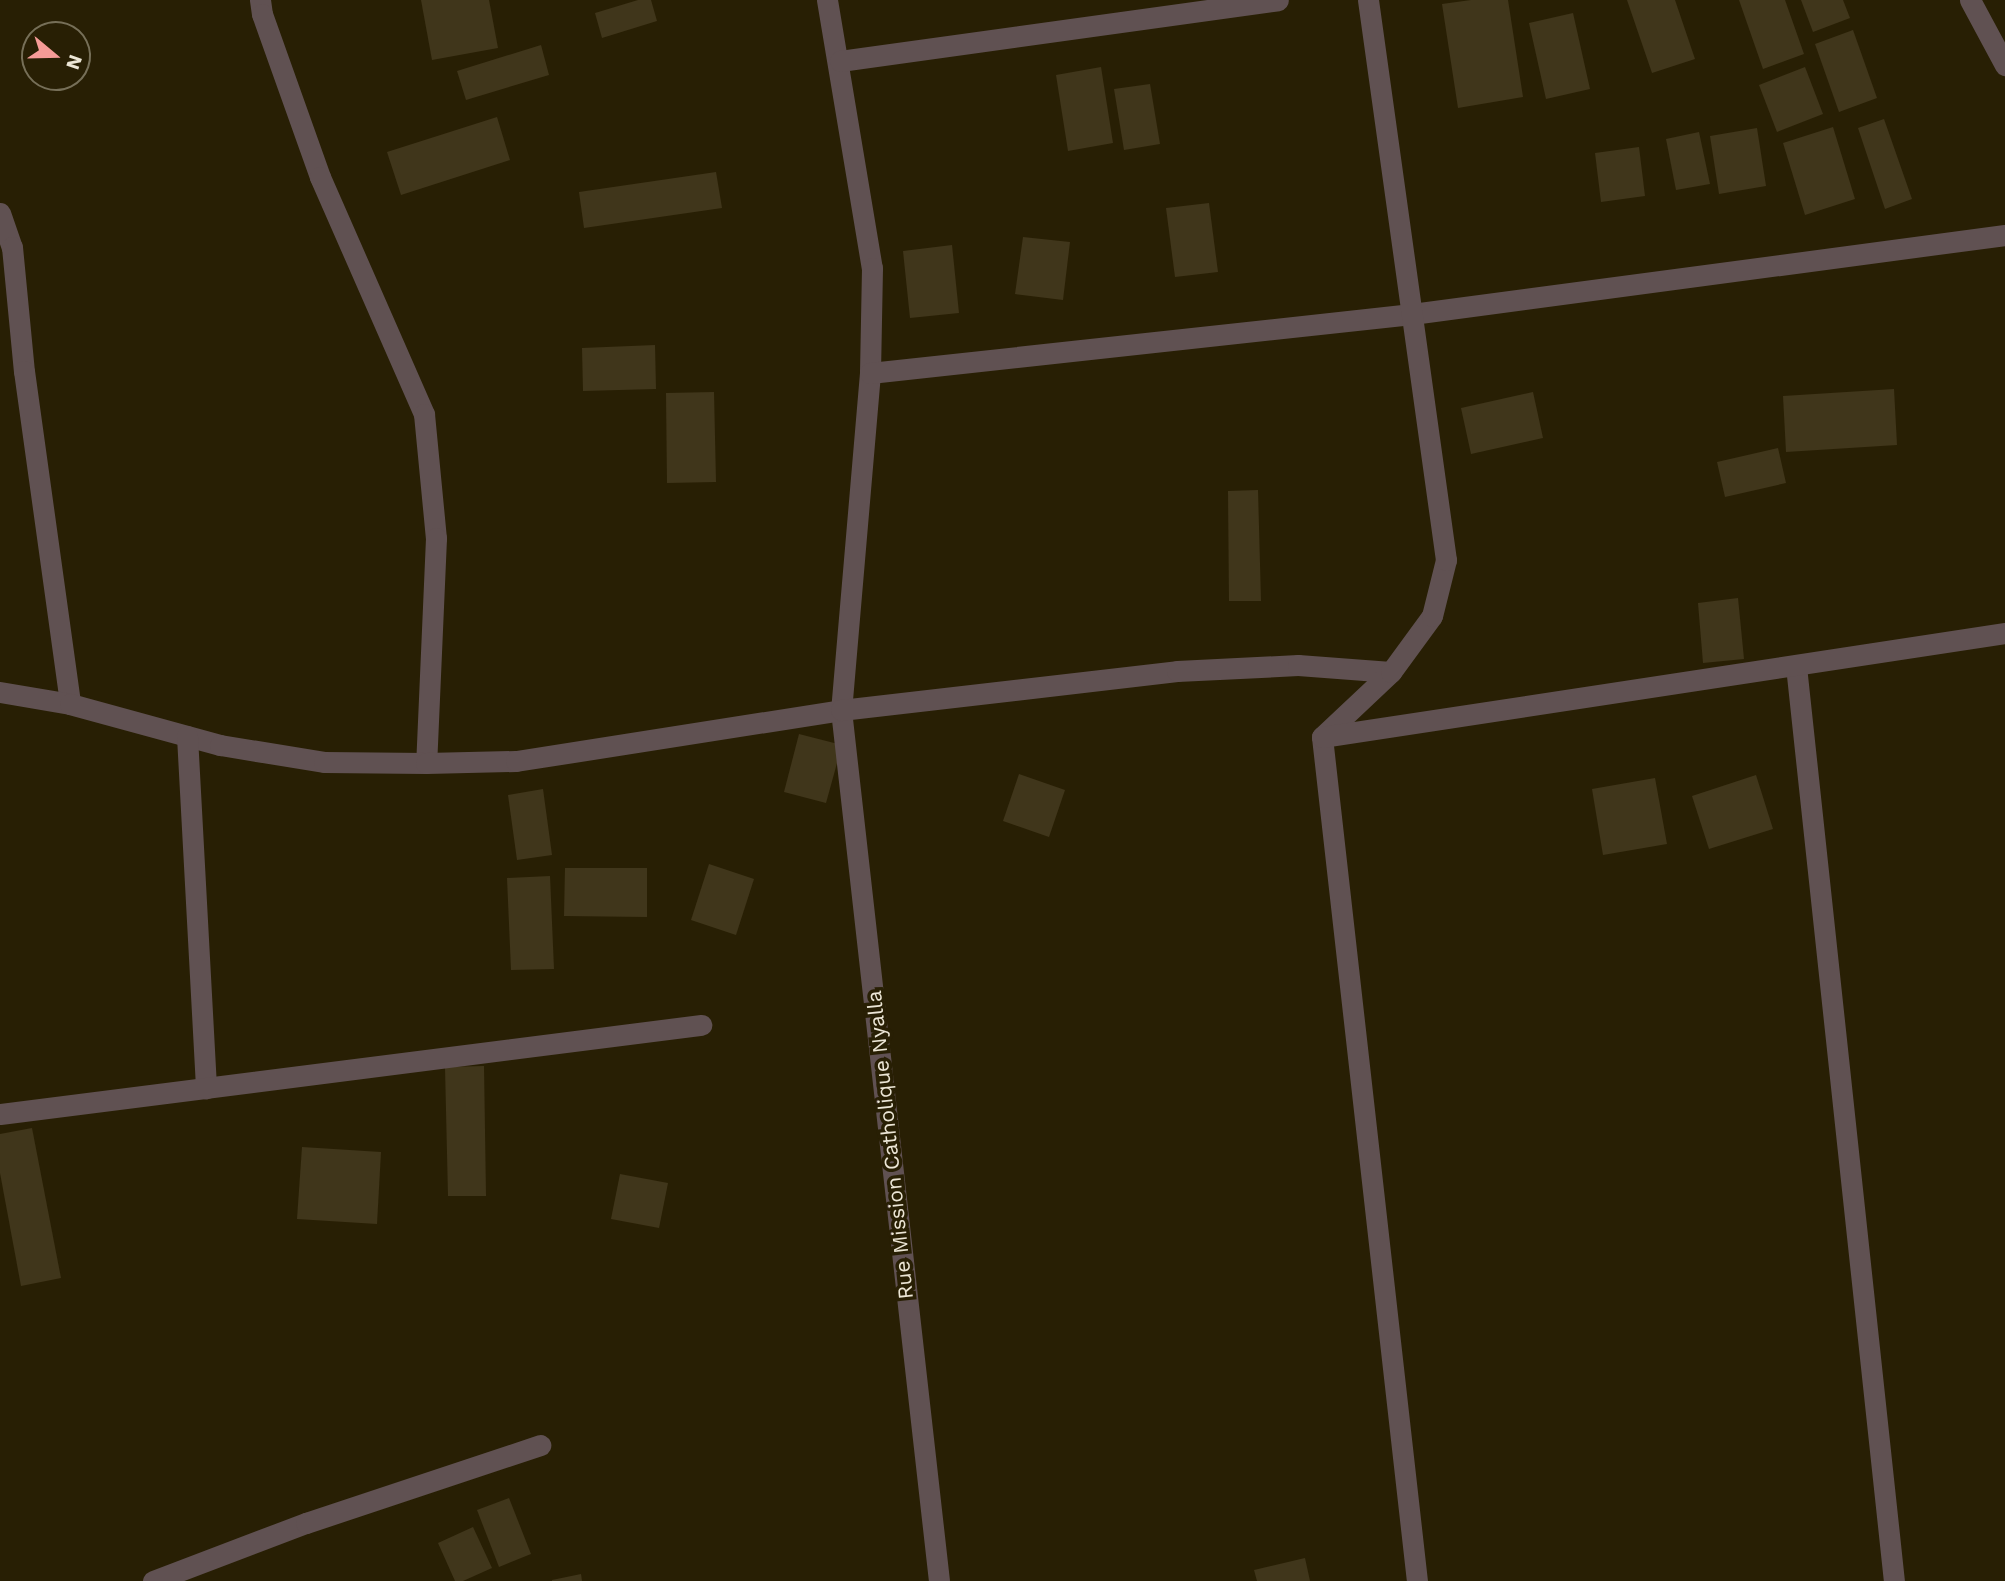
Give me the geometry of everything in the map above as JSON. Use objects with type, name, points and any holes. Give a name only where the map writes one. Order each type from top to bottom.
[{"type":"street","points":[[260,0],[261,14],[320,177],[424,414],[436,538],[426,763]]},
{"type":"street","name":"Rue Mission Catholique Nyalla","points":[[827,0],[840,61],[872,268],[870,373],[841,710],[939,1581]]},
{"type":"street","points":[[840,61],[1278,0]]},
{"type":"street","points":[[1322,737],[1391,672],[1432,616],[1446,560],[1368,0]]},
{"type":"street","points":[[1970,0],[2005,65]]},
{"type":"street","points":[[0,213],[12,247],[24,371],[70,704]]},
{"type":"street","points":[[870,373],[1412,314],[2005,235]]},
{"type":"street","points":[[1322,737],[2005,633]]},
{"type":"street","points":[[0,692],[70,704],[220,745],[324,762],[426,763],[516,761],[841,710],[1177,671],[1298,665],[1391,672]]},
{"type":"street","points":[[1796,666],[1894,1581]]},
{"type":"street","points":[[187,736],[206,1088]]},
{"type":"street","points":[[1322,737],[1417,1581]]},
{"type":"street","points":[[0,1114],[701,1025]]},
{"type":"street","points":[[153,1581],[306,1523],[540,1445]]},
{"type":"building","points":[[421,0],[489,0],[498,48],[432,60]]},
{"type":"building","points":[[638,0],[651,0],[657,21],[602,38],[595,13]]},
{"type":"building","points":[[1471,0],[1508,0],[1523,97],[1458,108],[1442,4]]},
{"type":"building","points":[[1627,0],[1675,0],[1695,59],[1652,73]]},
{"type":"building","points":[[1739,0],[1785,0],[1804,54],[1763,69]]},
{"type":"building","points":[[1801,0],[1843,0],[1850,18],[1813,32]]},
{"type":"building","points":[[1573,13],[1590,89],[1546,99],[1529,23]]},
{"type":"building","points":[[1853,30],[1877,98],[1839,112],[1815,44]]},
{"type":"building","points":[[541,45],[549,75],[466,100],[457,71]]},
{"type":"building","points":[[1101,67],[1113,143],[1068,151],[1056,75]]},
{"type":"building","points":[[1805,67],[1823,114],[1777,132],[1759,85]]},
{"type":"building","points":[[1150,84],[1160,144],[1124,150],[1114,89]]},
{"type":"building","points":[[497,117],[510,160],[401,195],[387,152]]},
{"type":"building","points":[[1884,119],[1912,199],[1885,209],[1858,128]]},
{"type":"building","points":[[1833,127],[1855,199],[1805,215],[1783,143]]},
{"type":"building","points":[[1757,128],[1766,186],[1719,194],[1710,136]]},
{"type":"building","points":[[1699,132],[1710,184],[1676,190],[1666,139]]},
{"type":"building","points":[[1639,147],[1645,196],[1601,202],[1595,153]]},
{"type":"building","points":[[716,172],[722,208],[584,228],[579,192]]},
{"type":"building","points":[[1209,203],[1218,272],[1175,277],[1166,208]]},
{"type":"building","points":[[1023,237],[1070,242],[1063,300],[1015,294]]},
{"type":"building","points":[[952,245],[959,313],[910,318],[903,251]]},
{"type":"building","points":[[655,345],[656,389],[583,391],[582,348]]},
{"type":"building","points":[[1894,389],[1897,445],[1786,452],[1783,396]]},
{"type":"building","points":[[714,392],[716,482],[667,483],[666,393]]},
{"type":"building","points":[[1533,392],[1543,438],[1471,454],[1461,408]]},
{"type":"building","points":[[1778,448],[1786,483],[1725,497],[1717,462]]},
{"type":"building","points":[[1258,490],[1261,601],[1229,601],[1228,491]]},
{"type":"building","points":[[1738,598],[1744,659],[1703,663],[1698,603]]},
{"type":"building","points":[[799,734],[842,745],[826,803],[784,792]]},
{"type":"building","points":[[1019,774],[1065,790],[1049,837],[1003,821]]},
{"type":"building","points":[[1756,775],[1773,829],[1709,849],[1692,796]]},
{"type":"building","points":[[1655,778],[1667,844],[1603,855],[1592,789]]},
{"type":"building","points":[[543,789],[552,855],[517,860],[508,795]]},
{"type":"building","points":[[709,864],[754,879],[736,935],[691,920]]},
{"type":"building","points":[[565,868],[647,868],[647,917],[564,916]]},
{"type":"building","points":[[550,876],[554,969],[511,970],[507,878]]},
{"type":"building","points":[[484,1066],[486,1196],[448,1196],[445,1067]]},
{"type":"building","points":[[32,1128],[61,1278],[21,1286],[0,1173],[0,1134]]},
{"type":"building","points":[[302,1147],[381,1152],[377,1224],[297,1219]]},
{"type":"building","points":[[620,1174],[668,1183],[659,1228],[611,1219]]},
{"type":"building","points":[[509,1498],[531,1554],[499,1567],[477,1510]]},
{"type":"building","points":[[473,1527],[492,1568],[463,1581],[455,1581],[438,1543]]},
{"type":"building","points":[[1305,1558],[1310,1581],[1257,1581],[1254,1570]]},
{"type":"building","points":[[581,1574],[582,1581],[552,1581],[552,1580]]}]
